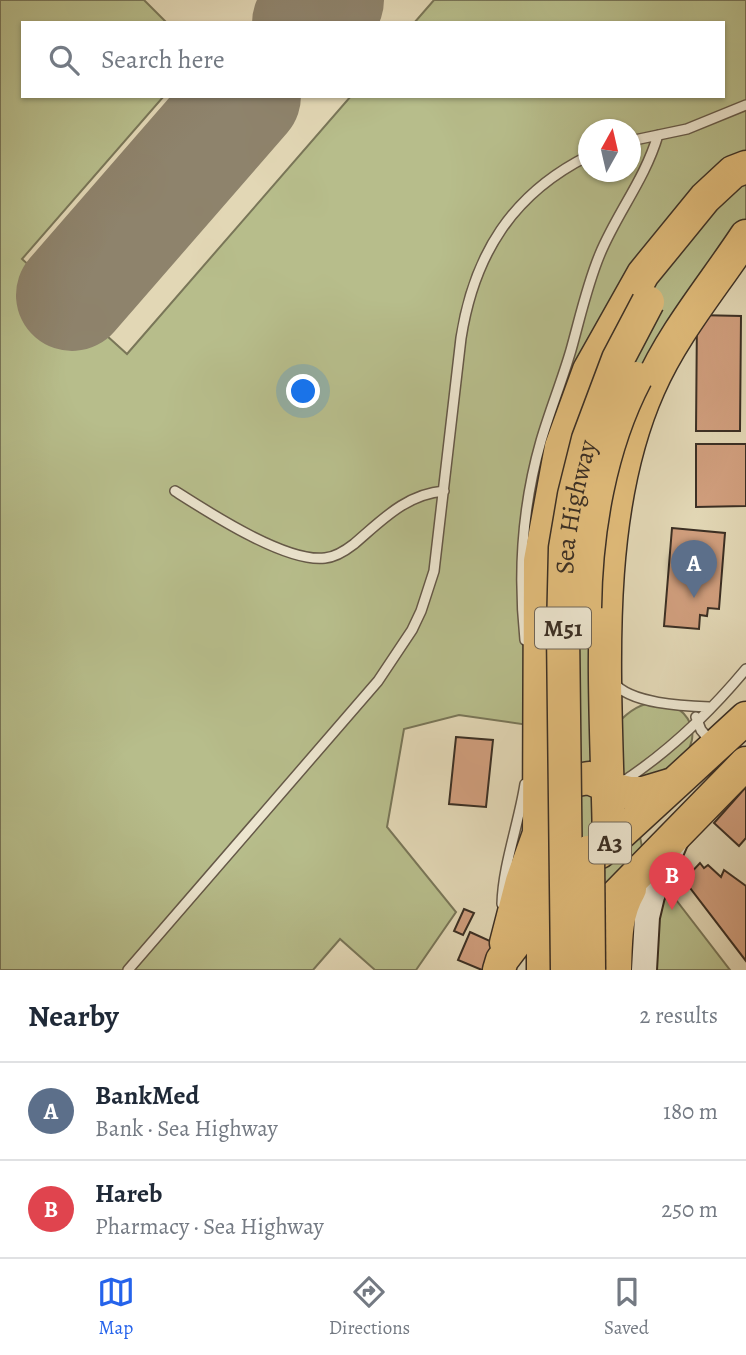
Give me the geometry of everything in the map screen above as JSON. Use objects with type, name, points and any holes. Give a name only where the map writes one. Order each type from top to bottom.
[{"type":"highway","points":[[549,970],[539,836],[540,561],[561,447],[589,370],[643,274],[705,198],[733,172],[746,167]]},
{"type":"highway","name":"Sea Highway","points":[[549,970],[565,548],[575,485],[588,439],[618,359],[648,302],[688,243],[746,177]]},
{"type":"highway","name":"Sea Highway","points":[[589,970],[584,660],[586,567],[594,507],[617,424],[636,378],[681,298],[746,217]]},
{"type":"highway","points":[[610,844],[605,662],[615,507],[631,438],[662,361],[746,236]]},
{"type":"highway","name":"A3","points":[[503,955],[543,904],[746,718]]},
{"type":"highway","name":"A3","points":[[549,970],[682,826],[746,763]]},
{"type":"highway","points":[[503,955],[522,881],[548,808],[559,790],[568,784],[589,778],[630,793],[643,793],[678,782]]},
{"type":"highway","points":[[615,970],[617,922],[622,904],[639,873]]},
{"type":"street","points":[[644,970],[647,916],[652,896],[682,826]]},
{"type":"lane","points":[[641,139],[687,129],[746,105]]},
{"type":"lane","points":[[526,648],[521,585],[522,539],[527,500],[540,443],[593,272],[609,235],[646,169],[658,135]]},
{"type":"lane","points":[[128,970],[377,681],[402,648],[421,611],[438,551],[461,338],[475,278],[487,251],[523,202],[546,181],[578,162]]},
{"type":"lane","points":[[175,491],[244,531],[294,553],[315,558],[337,555],[398,508],[423,495],[444,491]]},
{"type":"lane","points":[[605,662],[613,682],[627,694],[690,706],[710,707]]},
{"type":"lane","points":[[608,787],[634,775],[697,720],[746,668]]},
{"type":"lane","points":[[529,701],[529,734]]},
{"type":"lane","points":[[690,706],[707,739],[717,746]]},
{"type":"lane","points":[[503,955],[503,886],[519,823],[526,776]]},
{"type":"green space","points":[[0,0],[144,0],[165,21],[21,21],[21,98],[162,98],[22,259],[127,354],[349,98],[725,98],[725,21],[416,21],[434,0],[746,0],[746,243],[622,456],[618,723],[637,708],[655,702],[671,705],[684,714],[691,726],[692,740],[685,755],[669,767],[649,776],[628,777],[642,847],[670,892],[730,970],[529,970],[529,725],[459,715],[404,729],[387,827],[456,912],[416,970],[375,970],[340,939],[313,970],[0,970]]},
{"type":"building","points":[[697,315],[741,316],[740,431],[696,431]]},
{"type":"building","points":[[696,444],[746,444],[746,506],[696,507]]},
{"type":"building","points":[[672,528],[725,533],[719,609],[708,608],[707,616],[700,615],[699,629],[664,626]]},
{"type":"building","points":[[456,737],[493,740],[486,807],[449,804]]},
{"type":"building","points":[[746,787],[746,838],[739,846],[714,823]]},
{"type":"building","points":[[700,863],[704,868],[708,865],[721,877],[724,870],[746,886],[746,961],[684,880]]},
{"type":"building","points":[[464,909],[474,913],[463,935],[454,931]]},
{"type":"building","points":[[470,932],[490,941],[498,952],[490,970],[482,970],[458,960]]},
{"type":"runway","points":[[310,21],[328,0]]},
{"type":"runway","points":[[72,295],[243,98]]},
{"type":"place","name":"BankMed","points":[[694,598]]},
{"type":"place","name":"Hareb","points":[[672,910]]}]
